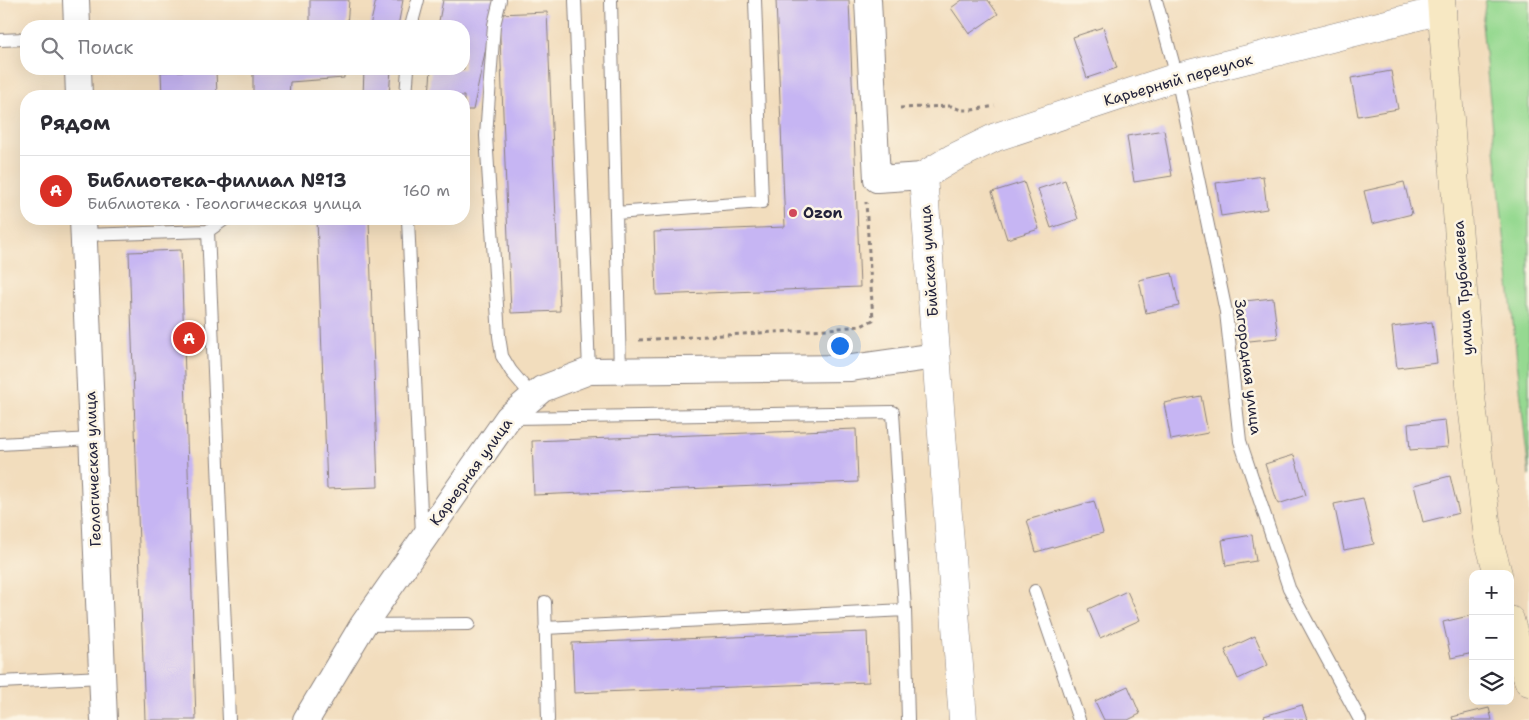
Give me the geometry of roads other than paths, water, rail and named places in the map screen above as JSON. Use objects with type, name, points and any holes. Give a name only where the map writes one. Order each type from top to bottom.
[{"type":"main road","name":"улица Трубачеева","points":[[1441,5],[1471,397],[1488,537],[1497,570]]},
{"type":"main road","points":[[1514,635],[1529,682]]},
{"type":"street","points":[[76,0],[77,20]]},
{"type":"street","points":[[868,0],[877,179],[923,176]]},
{"type":"street","name":"Карьерный переулок","points":[[923,176],[953,158],[996,137],[1176,77],[1441,5]]},
{"type":"street","points":[[78,75],[79,90]]},
{"type":"street","name":"Бийская улица","points":[[923,176],[963,720]]},
{"type":"street","name":"Геологическая улица","points":[[84,227],[104,720]]},
{"type":"street","name":"Карьерная улица","points":[[306,720],[363,625],[508,418],[542,389],[589,371],[852,368],[936,356]]},
{"type":"lane","points":[[413,20],[418,0]]},
{"type":"lane","points":[[500,0],[494,26],[486,136],[499,336],[502,356],[533,396]]},
{"type":"lane","points":[[575,0],[589,371]]},
{"type":"lane","points":[[611,0],[620,371]]},
{"type":"lane","points":[[616,213],[762,202],[755,0]]},
{"type":"lane","name":"Загородная улица","points":[[1156,0],[1176,77],[1226,312],[1240,441],[1289,588],[1360,720]]},
{"type":"lane","points":[[0,40],[20,39]]},
{"type":"lane","points":[[406,90],[408,75]]},
{"type":"lane","points":[[84,227],[208,231],[216,225]]},
{"type":"lane","points":[[408,225],[422,540]]},
{"type":"lane","points":[[208,231],[229,720]]},
{"type":"lane","points":[[508,418],[893,412],[905,610],[908,720]]},
{"type":"lane","points":[[0,444],[92,439]]},
{"type":"lane","points":[[1035,592],[1079,720]]},
{"type":"lane","points":[[545,602],[548,720]]},
{"type":"lane","points":[[545,628],[905,610]]},
{"type":"lane","points":[[363,625],[469,624]]},
{"type":"lane","points":[[0,682],[102,677]]},
{"type":"place","name":"Ozon","points":[[793,213]]},
{"type":"place","name":"Библиотека-филиал №13","points":[[189,338]]}]
